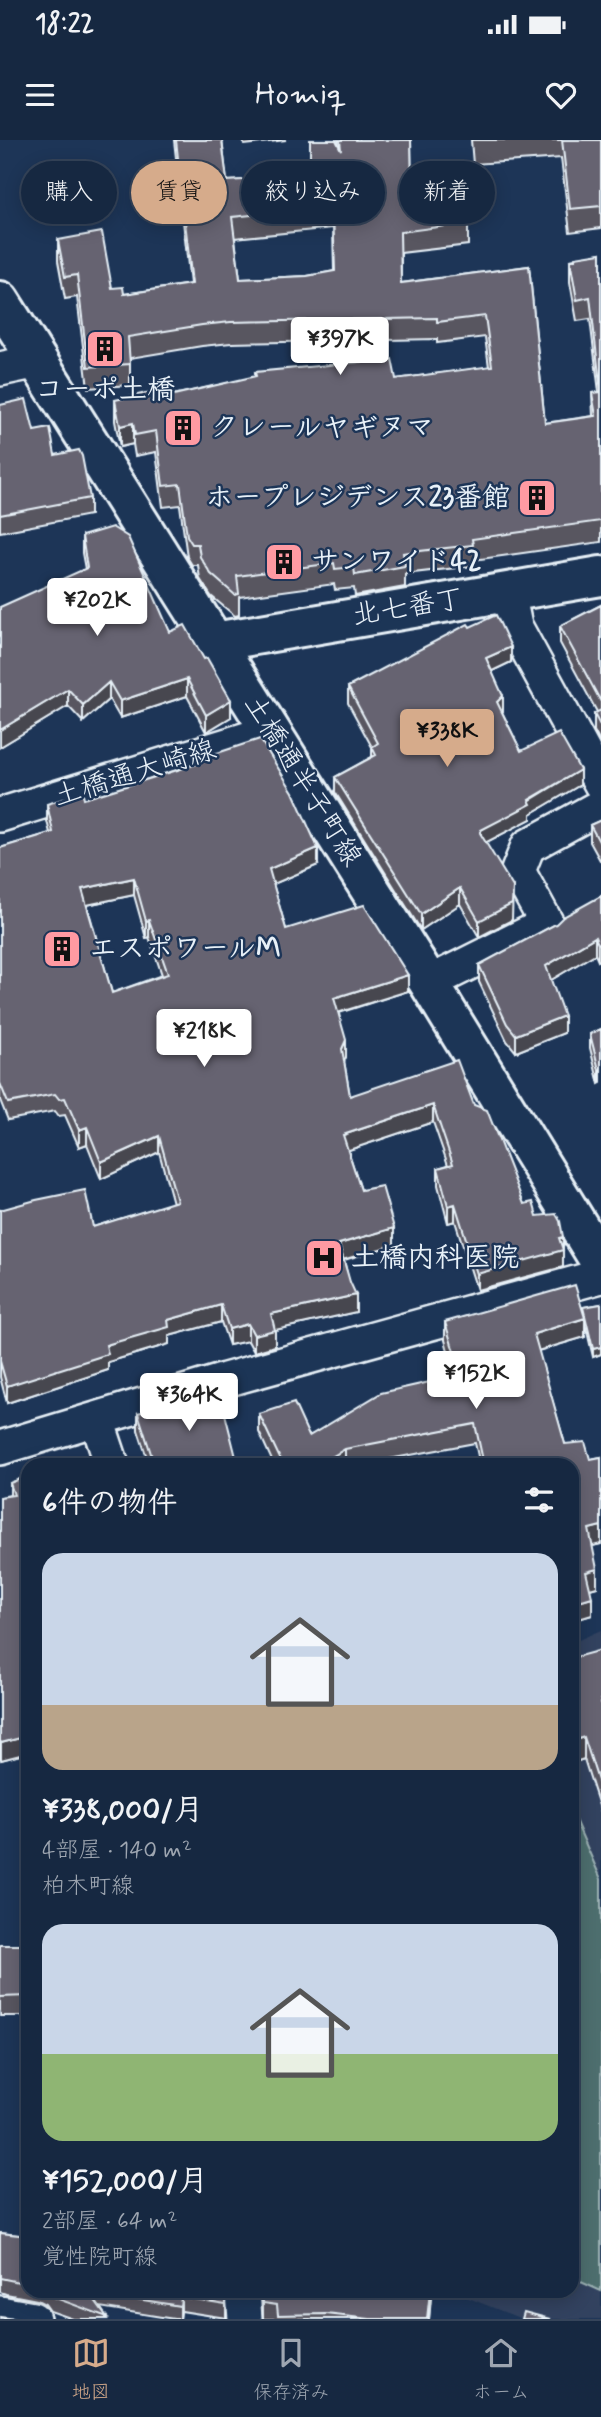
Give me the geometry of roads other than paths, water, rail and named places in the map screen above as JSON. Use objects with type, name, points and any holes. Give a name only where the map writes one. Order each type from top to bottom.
[{"type":"street","name":"土橋通半子町線","points":[[0,301],[429,983],[601,1263]]},
{"type":"street","points":[[0,369],[38,361]]},
{"type":"street","name":"北七番丁","points":[[215,642],[601,576]]},
{"type":"street","points":[[508,592],[516,626],[601,784]]},
{"type":"street","name":"土橋通大崎線","points":[[0,815],[270,732]]},
{"type":"street","points":[[429,983],[547,925],[517,872],[528,846],[601,806]]},
{"type":"street","points":[[0,1448],[225,1380],[601,1276]]},
{"type":"street","points":[[97,1420],[111,1458]]},
{"type":"street","points":[[244,2298],[245,2319]]},
{"type":"street","points":[[0,2313],[33,2319]]},
{"type":"place","name":"コーポ土橋","points":[[105,349]]},
{"type":"place","name":"クレールヤギヌマ","points":[[183,428]]},
{"type":"place","name":"ホープレジデンス23番館","points":[[537,498]]},
{"type":"place","name":"サンワイド42","points":[[284,562]]},
{"type":"place","name":"エスポワールM","points":[[62,949]]},
{"type":"place","name":"土橋内科医院","points":[[324,1258]]}]
